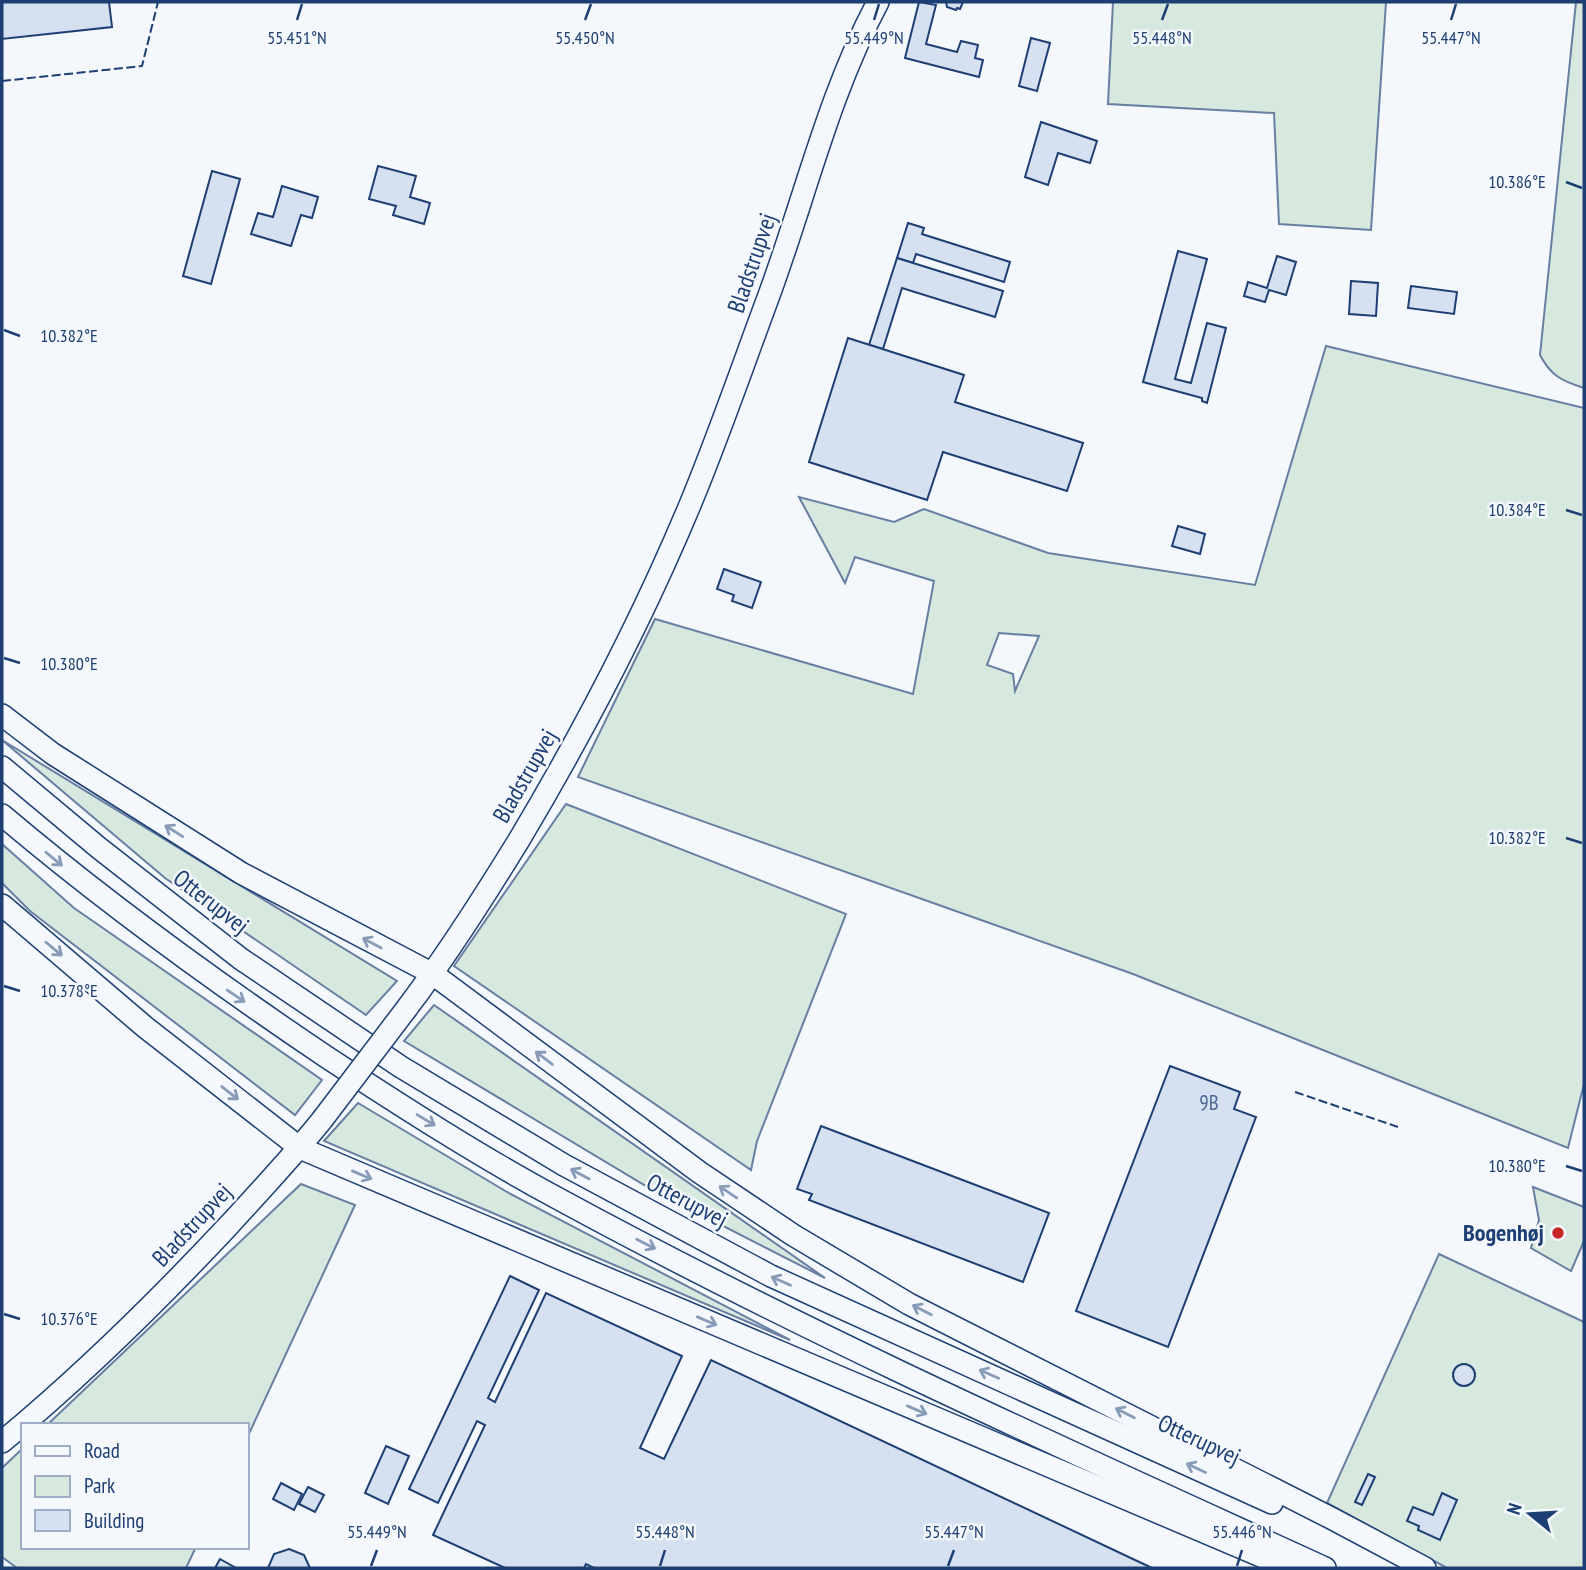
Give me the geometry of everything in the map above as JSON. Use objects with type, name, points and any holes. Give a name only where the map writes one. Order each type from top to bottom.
[{"type":"main road","name":"Bladstrupvej","points":[[25,1423],[62,1392],[180,1277],[300,1148],[433,974],[553,782],[635,627],[692,500],[767,302],[837,98],[878,2]]},
{"type":"main road","points":[[2,715],[53,754],[241,873],[433,974],[699,1172],[909,1304],[1425,1568]]},
{"type":"main road","name":"Otterupvej","points":[[2,767],[99,848],[241,959],[401,1067],[564,1166],[771,1276],[1414,1568]]},
{"type":"main road","points":[[2,815],[76,878],[232,993],[396,1102],[555,1197],[761,1304],[1325,1568]]},
{"type":"main road","points":[[2,905],[145,1027],[300,1148],[1289,1568]]},
{"type":"main road","name":"Bladstrupvej","points":[[2,1442],[21,1426]]},
{"type":"green space","points":[[1113,2],[1386,2],[1371,230],[1279,224],[1274,113],[1108,104]]},
{"type":"green space","points":[[1576,2],[1584,2],[1584,388],[1558,377],[1540,355]]},
{"type":"green space","points":[[1326,346],[1584,408],[1584,1084],[1568,1148],[1133,974],[578,777],[655,619],[913,694],[934,581],[855,557],[845,583],[799,497],[894,522],[924,509],[1048,553],[1255,585]],"holes":[[[999,633],[1039,636],[1015,691],[1013,674],[987,665]]]},
{"type":"green space","points":[[2,740],[397,981],[366,1015],[165,878]]},
{"type":"green space","points":[[566,804],[846,914],[757,1141],[751,1170],[454,966]]},
{"type":"green space","points":[[2,844],[74,908],[322,1080],[295,1115],[30,911],[2,883]]},
{"type":"green space","points":[[434,1005],[825,1278],[651,1189],[404,1041]]},
{"type":"green space","points":[[358,1103],[507,1192],[790,1340],[324,1141]]},
{"type":"green space","points":[[301,1184],[355,1205],[248,1436],[248,1423],[49,1423]]},
{"type":"green space","points":[[1533,1187],[1584,1207],[1584,1241],[1571,1271],[1531,1248],[1539,1220]]},
{"type":"green space","points":[[1439,1254],[1584,1322],[1584,1568],[1447,1568],[1327,1503]]},
{"type":"green space","points":[[21,1450],[21,1549],[195,1549],[186,1568],[17,1568],[2,1557],[2,1468]]},
{"type":"building","points":[[2,2],[109,2],[112,27],[2,39]]},
{"type":"building","points":[[919,2],[936,5],[926,44],[957,52],[961,41],[978,45],[975,58],[983,60],[979,77],[905,58]]},
{"type":"building","points":[[946,2],[963,2],[960,9],[956,10],[947,7]]},
{"type":"building","points":[[1031,38],[1050,43],[1037,91],[1019,86]]},
{"type":"building","points":[[1041,122],[1097,141],[1090,163],[1058,153],[1048,185],[1025,177]]},
{"type":"building","points":[[378,166],[416,176],[410,197],[430,203],[424,224],[393,215],[396,206],[369,199]]},
{"type":"building","points":[[212,171],[240,179],[211,284],[183,276]]},
{"type":"building","points":[[282,186],[318,197],[312,218],[301,215],[291,246],[251,234],[258,213],[273,217]]},
{"type":"building","points":[[908,223],[924,228],[922,234],[1010,262],[1004,282],[916,254],[913,263],[897,258]]},
{"type":"building","points":[[1178,251],[1207,259],[1175,379],[1191,383],[1207,323],[1226,328],[1207,403],[1202,401],[1202,398],[1143,382]]},
{"type":"building","points":[[1277,256],[1296,262],[1286,295],[1269,290],[1265,302],[1244,296],[1248,282],[1267,288]]},
{"type":"building","points":[[897,258],[1003,291],[995,317],[902,288],[883,349],[869,345]]},
{"type":"building","points":[[1351,281],[1378,283],[1376,316],[1349,314]]},
{"type":"building","points":[[1411,286],[1457,292],[1454,314],[1408,308]]},
{"type":"building","points":[[848,338],[964,375],[955,402],[1083,443],[1067,491],[943,452],[927,500],[809,462]]},
{"type":"building","points":[[1178,526],[1205,534],[1200,554],[1172,546]]},
{"type":"building","points":[[724,569],[761,582],[752,608],[732,601],[734,595],[717,589]]},
{"type":"building","points":[[1170,1066],[1240,1092],[1234,1109],[1256,1117],[1168,1347],[1076,1311]]},
{"type":"building","points":[[821,1126],[1049,1213],[1023,1282],[809,1200],[812,1194],[797,1189]]},
{"type":"building","points":[[510,1276],[539,1290],[488,1398],[495,1402],[546,1293],[682,1356],[640,1448],[664,1459],[711,1360],[1152,1568],[594,1568],[586,1564],[584,1568],[505,1568],[433,1535],[485,1425],[477,1421],[438,1503],[409,1489]]},
{"type":"building","points":[[1464,1364],[1472,1367],[1475,1375],[1472,1383],[1464,1386],[1456,1383],[1453,1375],[1456,1367]]},
{"type":"building","points":[[386,1446],[409,1456],[388,1504],[365,1493]]},
{"type":"building","points":[[1368,1474],[1375,1477],[1362,1505],[1355,1502]]},
{"type":"building","points":[[281,1483],[302,1494],[294,1510],[273,1499]]},
{"type":"building","points":[[308,1487],[324,1495],[315,1512],[299,1504]]},
{"type":"building","points":[[1442,1493],[1457,1500],[1440,1540],[1418,1530],[1419,1526],[1407,1521],[1413,1507],[1433,1515]]},
{"type":"building","points":[[289,1549],[304,1555],[310,1568],[268,1568],[274,1554]]},
{"type":"building","points":[[220,1559],[236,1568],[215,1568]]},
{"type":"fence","points":[[2,81],[142,66],[158,2]]},
{"type":"fence","points":[[1295,1092],[1398,1127]]},
{"type":"place","name":"Bogenhøj","points":[[1558,1233]]}]
